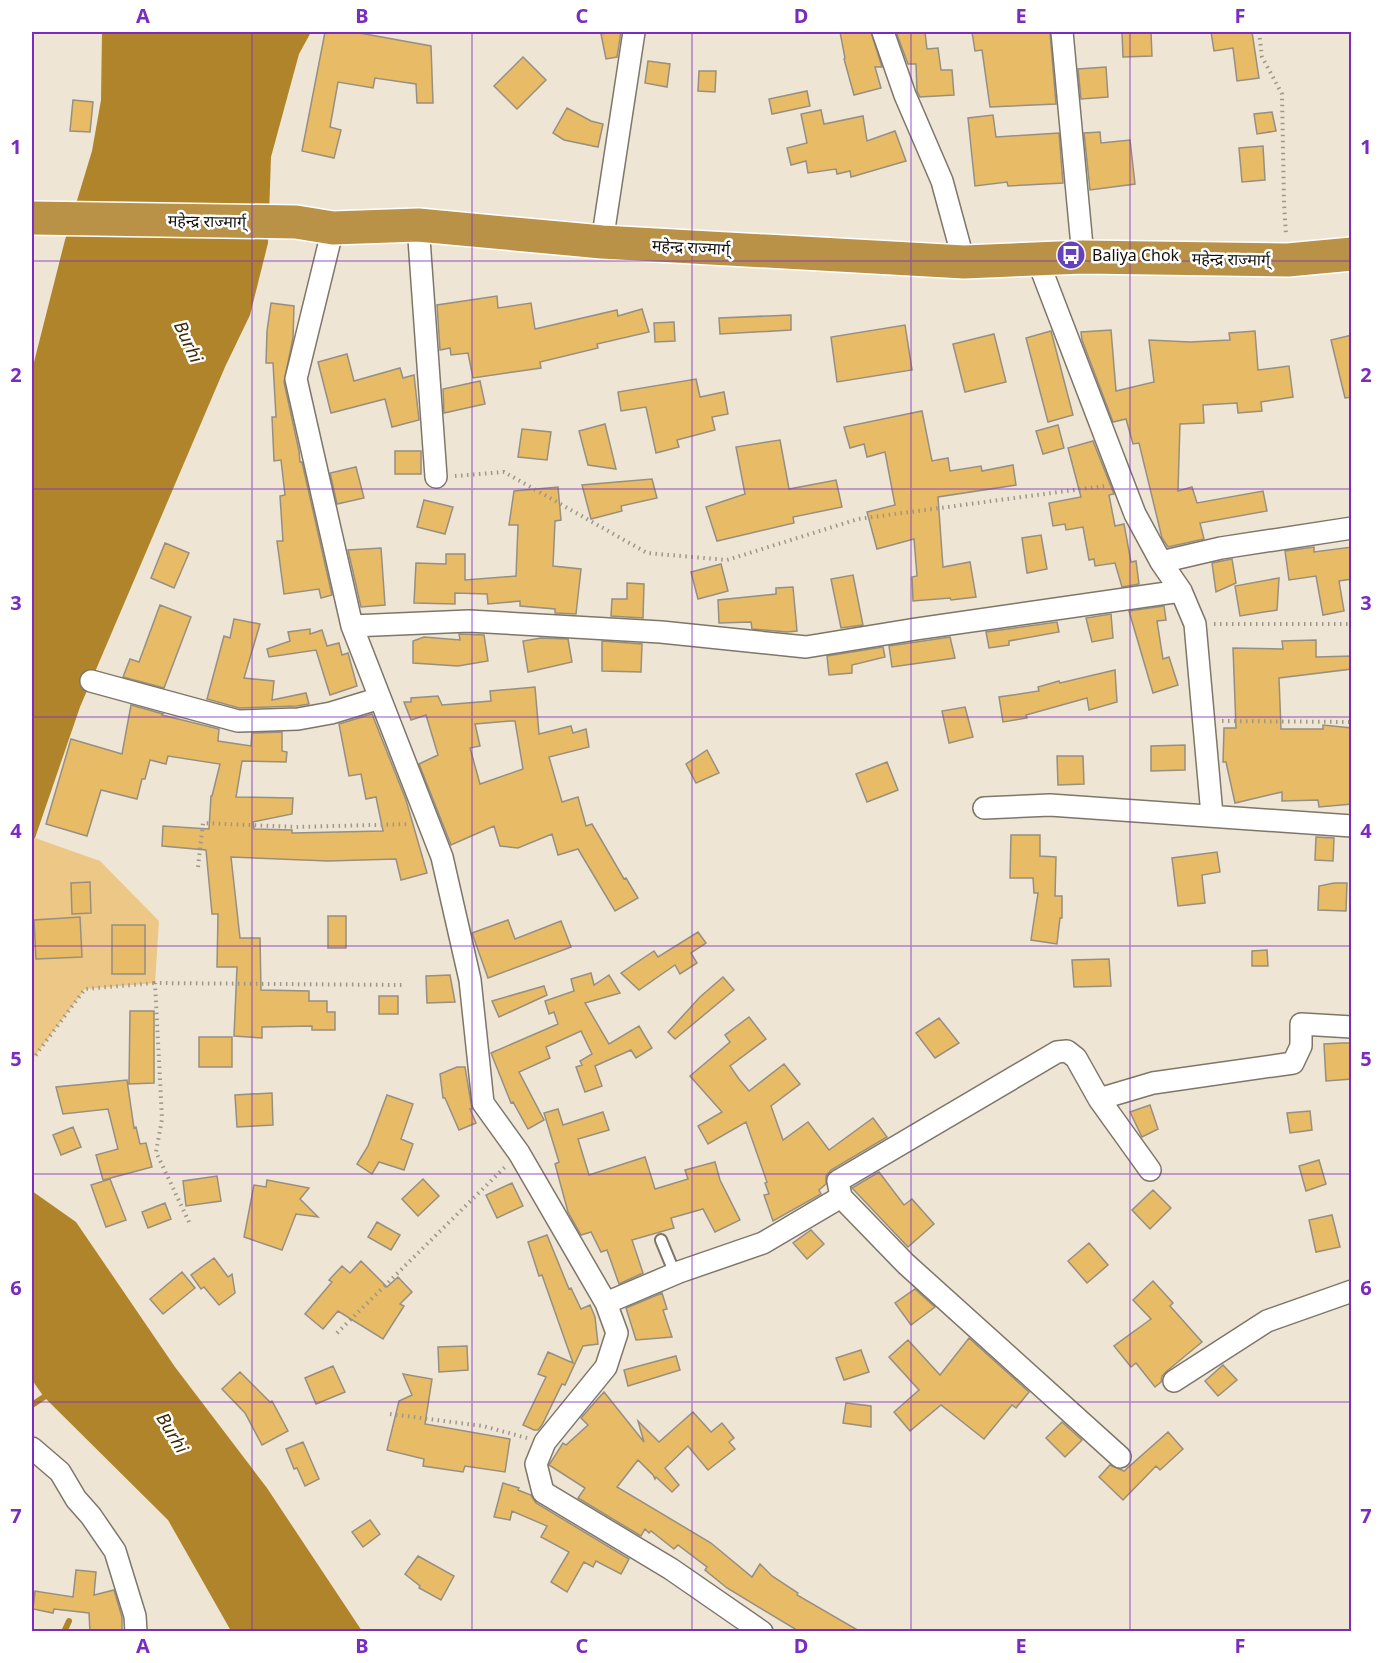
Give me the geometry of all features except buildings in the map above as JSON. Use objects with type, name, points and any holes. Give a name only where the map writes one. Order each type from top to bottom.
[{"type":"highway","name":"महेन्द्र राज्मार्ग्","points":[[32,218],[296,222],[333,228],[418,225],[602,242],[964,262],[1038,261],[1083,257],[1288,260],[1352,254]]},
{"type":"street","points":[[602,242],[634,32]]},
{"type":"street","points":[[883,32],[905,95],[942,181],[964,262]]},
{"type":"street","points":[[1062,32],[1083,257]]},
{"type":"street","points":[[418,225],[436,477]]},
{"type":"street","points":[[333,228],[296,379],[352,626],[442,856],[470,980],[483,1103],[519,1153],[606,1303],[617,1333],[606,1366],[545,1442],[537,1464],[543,1492],[671,1569],[762,1632]]},
{"type":"street","points":[[1038,261],[1135,514],[1161,562],[1181,591],[1195,624],[1212,815]]},
{"type":"street","points":[[1161,562],[1221,548],[1352,528]]},
{"type":"street","points":[[352,626],[469,621],[661,632],[806,647],[1181,591]]},
{"type":"street","points":[[91,681],[238,721],[298,719],[331,713],[380,698]]},
{"type":"street","points":[[984,808],[1050,805],[1352,826]]},
{"type":"street","points":[[1099,1099],[1153,1083],[1293,1063],[1301,1046],[1301,1024],[1352,1027]]},
{"type":"street","points":[[1119,1457],[906,1264],[841,1197],[838,1181],[1057,1052],[1067,1051],[1076,1058],[1099,1099],[1150,1170]]},
{"type":"street","points":[[606,1303],[675,1274],[763,1243],[841,1197]]},
{"type":"street","points":[[1174,1381],[1267,1321],[1352,1292]]},
{"type":"street","points":[[32,1448],[60,1472],[76,1499],[92,1516],[115,1551],[135,1616],[136,1632]]},
{"type":"lane","points":[[661,1240],[675,1274]]},
{"type":"path","points":[[1258,32],[1262,57],[1282,94],[1284,203],[1288,260]]},
{"type":"path","points":[[436,477],[504,472],[647,553],[727,560],[858,519],[1123,483]]},
{"type":"path","points":[[1195,624],[1352,624]]},
{"type":"path","points":[[1203,720],[1352,722]]},
{"type":"path","points":[[198,867],[203,823],[296,827],[429,823]]},
{"type":"path","points":[[32,1060],[85,989],[155,983],[402,985]]},
{"type":"path","points":[[155,983],[162,1119],[156,1152],[189,1222]]},
{"type":"path","points":[[337,1333],[519,1153]]},
{"type":"path","points":[[390,1414],[483,1426],[545,1442]]},
{"type":"shaded area","points":[[35,838],[100,861],[159,921],[155,983],[85,989],[32,1060],[32,840]]},
{"type":"water","name":"Burhi","points":[[102,32],[311,32],[299,54],[271,157],[268,243],[250,315],[225,367],[80,707],[35,838],[32,840],[32,370],[65,240],[92,151],[101,100]]},
{"type":"water","name":"Burhi","points":[[32,1191],[76,1222],[175,1367],[267,1488],[362,1631],[231,1631],[168,1520],[44,1397],[32,1380]]},
{"type":"waterway","points":[[32,1405],[50,1393]]},
{"type":"waterway","points":[[64,1632],[69,1621]]},
{"type":"place","name":"Baliya Chok","points":[[1071,255]]}]
